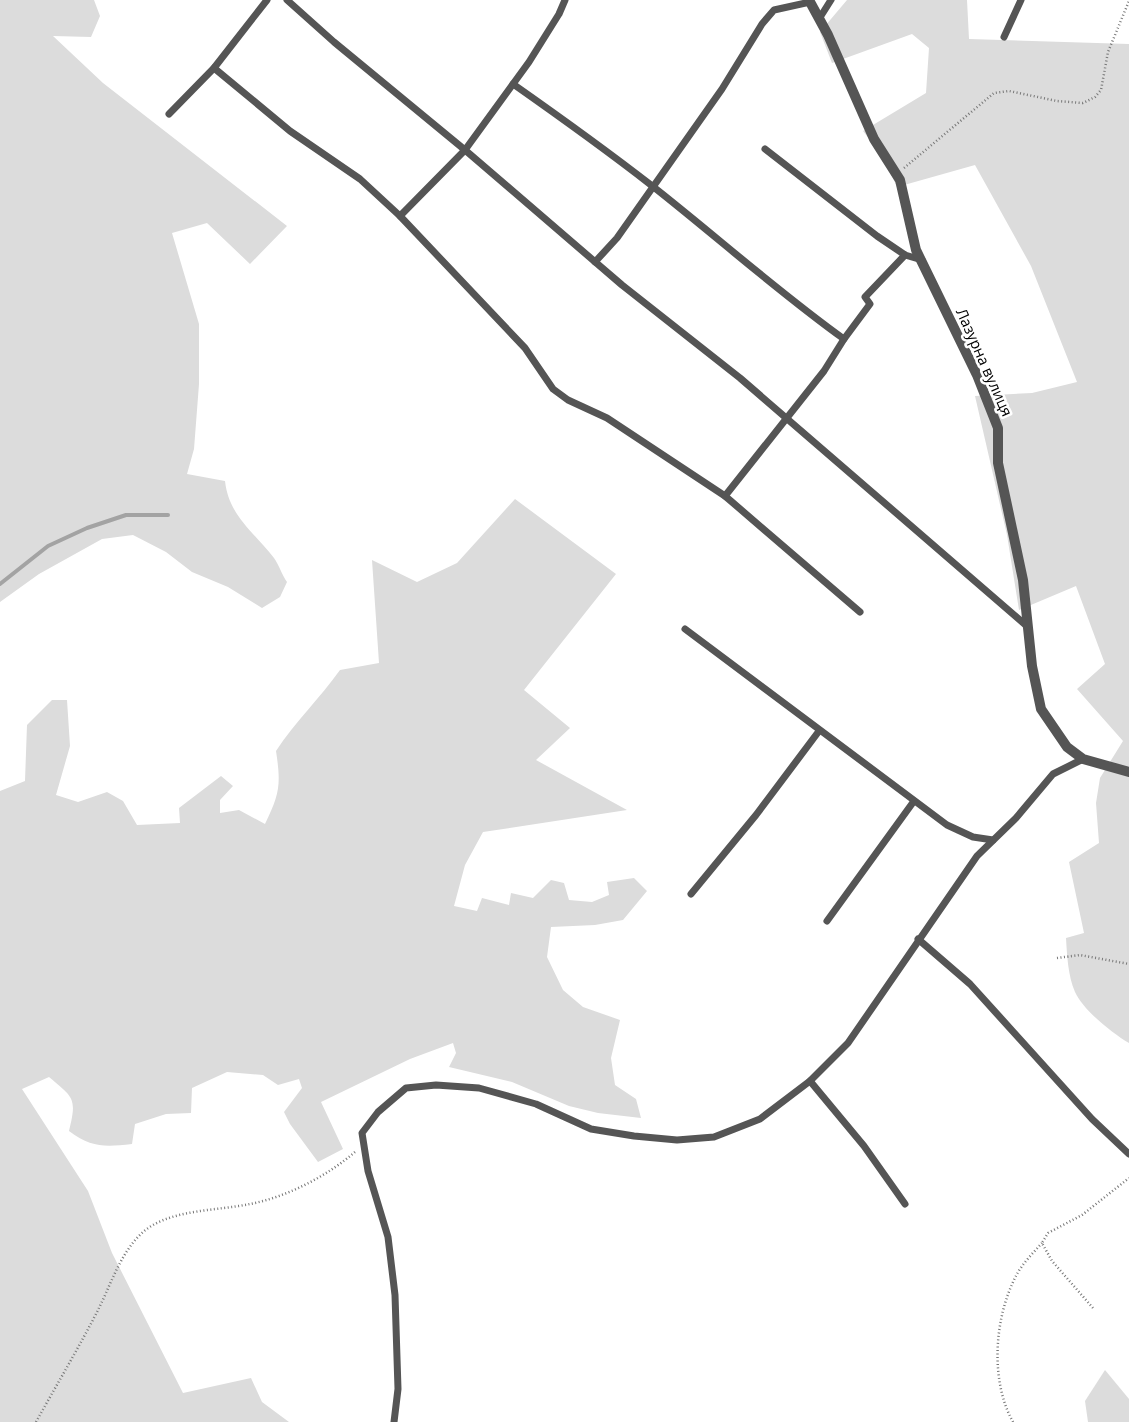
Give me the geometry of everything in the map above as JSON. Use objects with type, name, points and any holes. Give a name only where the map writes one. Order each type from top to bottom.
[{"type":"street","name":"Лазурна вулиця","points":[[809,1],[874,139],[900,180],[916,250],[977,375],[998,428],[998,463],[1023,580],[1028,627],[1041,709],[1067,747],[1083,759],[1129,772]]},
{"type":"lane","points":[[169,114],[214,68],[267,0]]},
{"type":"lane","points":[[287,0],[334,42],[465,150],[595,262],[787,419],[1028,627]]},
{"type":"lane","points":[[400,216],[465,150],[513,84],[554,22],[565,0]]},
{"type":"lane","points":[[819,19],[831,0]]},
{"type":"lane","points":[[1004,36],[1021,0]]},
{"type":"lane","points":[[595,262],[617,238],[722,89],[762,24],[774,10],[809,1]]},
{"type":"lane","points":[[214,68],[290,132],[360,179],[400,216],[525,348],[553,389],[568,400],[608,418],[725,496],[860,612]]},
{"type":"lane","points":[[513,84],[590,138],[653,186],[768,281],[844,339]]},
{"type":"lane","points":[[765,149],[877,236],[906,255],[922,260]]},
{"type":"lane","points":[[725,496],[824,371],[844,339],[870,304],[865,297],[906,255]]},
{"type":"lane","points":[[685,630],[947,825],[973,837],[993,840]]},
{"type":"lane","points":[[691,894],[756,816],[819,731]]},
{"type":"lane","points":[[394,1422],[398,1389],[395,1295],[388,1237],[368,1171],[362,1133],[378,1112],[406,1088],[436,1085],[480,1088],[536,1104],[591,1129],[677,1140],[714,1137],[760,1119],[810,1081],[848,1043],[977,856],[1016,818],[1053,774],[1083,759]]},
{"type":"lane","points":[[826,921],[914,802]]},
{"type":"lane","points":[[918,940],[970,984],[1092,1119],[1129,1154]]},
{"type":"lane","points":[[810,1081],[864,1146],[905,1204]]},
{"type":"path","points":[[895,173],[922,155],[994,93],[1009,91],[1057,101],[1083,103],[1095,97],[1101,90],[1108,52],[1129,1]]},
{"type":"path","points":[[1057,958],[1080,955],[1129,964]]},
{"type":"path","points":[[36,1422],[97,1312],[123,1258],[141,1233],[158,1223],[190,1213],[252,1204],[289,1192],[318,1177],[349,1157],[364,1144]]},
{"type":"path","points":[[1013,1422],[1006,1409],[999,1378],[999,1334],[1005,1302],[1016,1275],[1048,1233],[1082,1215],[1129,1178]]},
{"type":"path","points":[[1042,1243],[1052,1261],[1093,1308]]},
{"type":"shaded area","points":[[0,0],[94,0],[100,16],[91,37],[53,36],[103,83],[287,226],[250,264],[207,223],[172,233],[199,324],[199,384],[194,449],[187,474],[225,481],[231,504],[237,514],[276,561],[287,582],[280,597],[262,608],[228,587],[192,572],[166,552],[133,535],[102,539],[39,574],[0,602]]},
{"type":"shaded area","points":[[847,0],[967,0],[969,39],[1129,44],[1129,1043],[1099,1021],[1079,999],[1071,979],[1066,945],[1066,938],[1084,933],[1069,862],[1099,843],[1096,803],[1100,778],[1123,741],[1077,689],[1105,664],[1076,586],[1019,610],[1007,535],[975,396],[1032,393],[1077,382],[1031,266],[975,165],[897,187],[883,157],[863,131],[926,93],[929,48],[912,34],[832,63],[820,32]]},
{"type":"shaded area","points":[[515,499],[616,574],[524,690],[570,728],[536,760],[627,810],[483,832],[465,865],[454,906],[477,911],[482,898],[509,905],[511,893],[533,898],[551,880],[564,883],[569,900],[592,902],[609,895],[607,882],[634,878],[647,891],[623,920],[595,925],[551,927],[547,957],[563,990],[583,1007],[620,1020],[611,1058],[615,1085],[636,1099],[641,1118],[598,1113],[569,1106],[512,1082],[449,1067],[456,1053],[453,1043],[410,1059],[321,1102],[343,1149],[318,1162],[290,1124],[284,1112],[302,1088],[299,1079],[278,1085],[263,1075],[227,1072],[192,1088],[191,1113],[166,1114],[135,1124],[132,1144],[114,1146],[99,1145],[85,1141],[69,1131],[73,1105],[64,1090],[49,1077],[22,1089],[88,1191],[112,1253],[183,1393],[251,1378],[262,1402],[289,1422],[0,1422],[0,791],[25,781],[27,725],[52,700],[67,700],[70,746],[56,795],[78,802],[107,792],[123,801],[137,825],[180,823],[179,808],[221,776],[233,786],[220,800],[220,813],[239,810],[265,824],[274,804],[278,788],[276,751],[283,740],[340,670],[379,663],[372,560],[417,582],[457,563]]},
{"type":"shaded area","points":[[1105,1370],[1129,1399],[1129,1422],[1088,1422],[1085,1401]]},
{"type":"waterway","points":[[0,584],[48,546],[87,528],[126,515],[168,515]]}]
